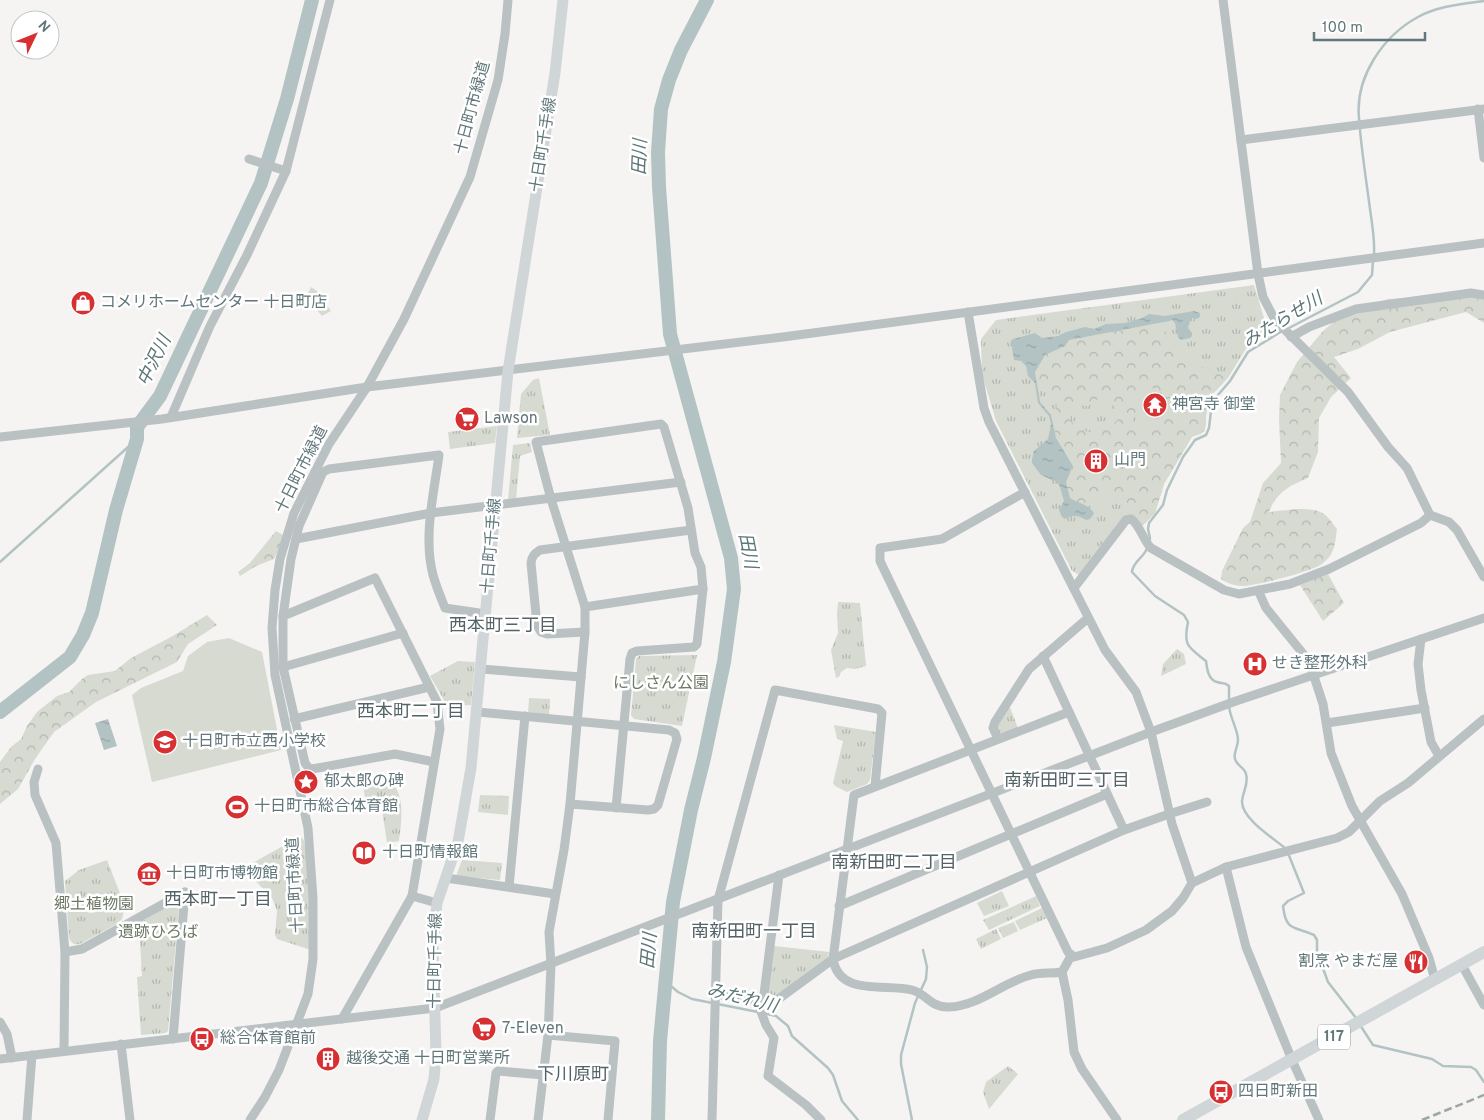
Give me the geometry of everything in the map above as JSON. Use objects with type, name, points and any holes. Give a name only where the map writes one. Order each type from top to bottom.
[{"type":"highway","name":"117","points":[[1183,1120],[1484,952]]},
{"type":"main road","name":"十日町千手線","points":[[422,1120],[434,1079],[436,1054],[433,945],[437,903],[458,842],[478,712],[508,371],[555,73],[563,0]]},
{"type":"street","points":[[166,418],[210,326],[248,255],[283,170],[330,0]]},
{"type":"street","name":"十日町市緑道","points":[[250,1120],[279,1070],[308,994],[313,959],[313,898],[308,828],[275,675],[272,628],[280,559],[294,513],[330,444],[367,387],[404,319],[470,177],[498,80],[508,0]]},
{"type":"street","points":[[1223,0],[1258,274],[1263,297],[1275,320],[1348,392],[1388,447],[1407,468],[1430,515],[1449,522],[1457,530],[1484,577]]},
{"type":"street","points":[[1241,140],[1481,109],[1484,158]]},
{"type":"street","points":[[251,159],[283,170]]},
{"type":"street","points":[[0,437],[166,418],[367,387],[696,348],[1484,243]]},
{"type":"street","points":[[1291,337],[1309,327],[1356,310],[1471,293],[1484,294]]},
{"type":"street","points":[[968,312],[984,408],[989,422],[1105,650],[1133,686],[1151,732],[1170,814],[1192,883]]},
{"type":"street","points":[[538,1120],[548,1035],[551,964],[550,932],[570,804],[586,632],[585,607],[551,499],[536,442],[661,424],[664,427],[681,482],[688,508],[695,553],[701,567],[703,589],[697,644],[694,647],[637,651],[632,653],[616,808]]},
{"type":"street","points":[[434,762],[395,754],[312,769],[305,763],[283,667],[282,616],[286,586],[299,526],[323,472],[329,469],[439,455],[431,514],[430,549],[433,575],[445,608],[486,614]]},
{"type":"street","points":[[296,539],[431,514],[681,482]]},
{"type":"street","points":[[1025,492],[942,539],[880,548],[880,561],[1071,956]]},
{"type":"street","points":[[1074,588],[1126,520],[1131,519],[1135,522],[1144,542],[1151,548],[1224,590],[1239,594],[1290,584],[1329,569],[1421,523],[1430,515]]},
{"type":"street","points":[[586,632],[547,634],[541,632],[537,625],[532,557],[535,553],[540,550],[691,530]]},
{"type":"street","points":[[282,616],[375,578],[437,702],[440,729],[412,896],[342,1019]]},
{"type":"street","points":[[585,607],[703,589]]},
{"type":"street","points":[[1258,590],[1266,608],[1309,661],[1323,704],[1332,753],[1352,806],[1402,894],[1430,958],[1435,980]]},
{"type":"street","points":[[998,739],[993,728],[995,722],[1024,675],[1043,656],[1088,618]]},
{"type":"street","points":[[0,1059],[435,1008],[1151,732],[1314,674],[1484,618]]},
{"type":"street","points":[[283,667],[403,634]]},
{"type":"street","points":[[1420,639],[1418,664],[1425,708],[1431,742],[1439,756]]},
{"type":"street","points":[[1043,656],[1124,830]]},
{"type":"street","points":[[482,669],[581,677]]},
{"type":"street","points":[[294,720],[429,687]]},
{"type":"street","points":[[712,1120],[718,900],[775,690],[878,709],[882,713],[874,786]]},
{"type":"street","points":[[1327,723],[1425,708]]},
{"type":"street","points":[[478,712],[669,730],[675,733],[677,739],[658,805],[654,809],[570,804]]},
{"type":"street","points":[[1062,972],[1033,974],[968,1003],[942,1007],[930,1002],[912,990],[855,984],[840,975],[834,966],[833,959],[854,794],[1069,712]]},
{"type":"street","points":[[509,887],[525,716]]},
{"type":"street","points":[[1071,956],[1077,957],[1107,948],[1146,930],[1172,911],[1192,883],[1226,868],[1337,838],[1349,832],[1380,801],[1408,783],[1484,719]]},
{"type":"street","points":[[38,768],[34,782],[35,794],[56,843],[65,952],[64,1051]]},
{"type":"street","points":[[840,906],[1107,794]]},
{"type":"street","points":[[716,994],[760,1004],[773,1003],[833,959],[1124,830],[1207,802]]},
{"type":"street","points":[[1226,868],[1246,947],[1292,1060],[1319,1120]]},
{"type":"street","points":[[779,875],[760,1004],[763,1018],[774,1038],[768,1076],[806,1105],[821,1120]]},
{"type":"street","points":[[446,878],[555,894]]},
{"type":"street","points":[[65,952],[82,949],[185,892],[172,1039]]},
{"type":"street","points":[[412,896],[437,903]]},
{"type":"street","points":[[1071,956],[1062,972],[1068,1000],[1074,1052],[1082,1069],[1117,1120]]},
{"type":"street","points":[[1462,965],[1484,1005]]},
{"type":"street","points":[[0,1022],[7,1034],[12,1058]]},
{"type":"street","points":[[548,1035],[615,1041],[608,1120]]},
{"type":"street","points":[[121,1044],[130,1120]]},
{"type":"street","points":[[27,1120],[32,1055]]},
{"type":"street","points":[[490,1120],[498,1071],[544,1075]]},
{"type":"green space","points":[[1254,285],[1264,318],[1271,327],[1250,342],[1228,378],[1208,399],[1205,430],[1201,434],[1192,436],[1164,484],[1155,513],[1141,527],[1134,516],[1125,516],[1079,575],[1072,571],[996,421],[982,374],[981,339],[996,320]]},
{"type":"green space","points":[[311,287],[317,291],[331,311],[322,316],[306,298]]},
{"type":"green space","points":[[1465,294],[1484,298],[1484,323],[1466,312],[1390,332],[1358,349],[1334,357],[1351,378],[1331,397],[1319,418],[1318,452],[1308,478],[1284,491],[1276,499],[1269,512],[1309,509],[1320,512],[1330,519],[1337,529],[1334,548],[1327,560],[1309,570],[1259,584],[1239,586],[1221,579],[1222,571],[1243,528],[1250,522],[1263,483],[1281,463],[1280,395],[1297,362],[1323,331],[1343,314],[1388,299]]},
{"type":"green space","points":[[1158,324],[1163,326],[1174,346],[1183,356],[1195,364],[1216,372],[1223,377],[1223,383],[1206,405],[1206,425],[1204,430],[1192,437],[1164,484],[1155,513],[1141,527],[1134,516],[1112,496],[1089,506],[1085,506],[1070,498],[1066,482],[1072,466],[1055,435],[1055,400],[1035,372],[1045,355],[1065,346],[1069,340]],"holes":[[[1152,388],[1159,390],[1168,402],[1167,407],[1156,420],[1136,428],[1132,424],[1140,397]],[[1100,397],[1104,397],[1114,407],[1118,419],[1111,425],[1094,432],[1078,429],[1070,415],[1071,404],[1073,402],[1088,406]]]},
{"type":"green space","points":[[539,378],[550,435],[517,438],[521,394],[533,380]]},
{"type":"green space","points":[[497,426],[495,443],[450,449],[448,432]]},
{"type":"green space","points":[[530,443],[532,452],[520,456],[516,500],[508,500],[513,445]]},
{"type":"green space","points":[[276,531],[285,536],[274,559],[256,566],[240,576],[238,572],[250,563]]},
{"type":"green space","points":[[1328,574],[1344,603],[1323,621],[1300,585]]},
{"type":"green space","points":[[838,602],[860,603],[866,666],[855,669],[847,668],[836,678],[831,650],[838,633]]},
{"type":"green space","points":[[207,615],[217,625],[188,644],[177,662],[96,702],[54,732],[35,759],[18,789],[0,804],[0,762],[11,747],[21,739],[37,712],[57,696],[69,692],[88,675],[115,671],[131,658]]},
{"type":"green space","points":[[229,638],[262,652],[281,750],[152,782],[132,695],[141,688],[183,671],[188,656],[207,642]]},
{"type":"green space","points":[[1177,649],[1184,654],[1186,664],[1161,676],[1163,664]]},
{"type":"green space","name":"にしさん公園","points":[[697,655],[682,726],[634,719],[631,715],[636,659],[639,656]]},
{"type":"green space","points":[[458,661],[475,662],[471,705],[444,706],[444,700],[430,676]]},
{"type":"green space","points":[[529,698],[550,699],[549,715],[528,713]]},
{"type":"green space","points":[[1009,705],[1018,728],[1002,734],[996,727]]},
{"type":"green space","points":[[834,725],[876,732],[870,780],[867,784],[847,792],[833,783],[843,741],[837,739]]},
{"type":"green space","points":[[381,780],[389,782],[395,787],[399,795],[401,824],[399,841],[387,843],[381,803],[366,805],[363,783]]},
{"type":"green space","points":[[480,795],[509,796],[508,815],[478,812]]},
{"type":"green space","points":[[297,838],[302,838],[304,841],[308,870],[311,950],[277,939],[275,935],[277,911],[273,900],[244,868]]},
{"type":"green space","name":"郷土植物園","points":[[107,860],[125,906],[122,919],[117,924],[80,944],[73,944],[69,938],[65,881],[79,870]]},
{"type":"green space","points":[[462,860],[502,863],[500,880],[456,876]]},
{"type":"green space","points":[[1002,891],[1009,906],[984,916],[977,903]]},
{"type":"green space","points":[[1036,896],[1040,906],[989,930],[983,920]]},
{"type":"green space","name":"遺跡ひろば","points":[[173,903],[179,907],[168,1031],[165,1033],[141,1035],[137,977],[142,976],[139,923]]},
{"type":"green space","points":[[1042,908],[1047,918],[1020,930],[1015,921]]},
{"type":"green space","points":[[1014,922],[1018,931],[1003,938],[998,928]]},
{"type":"green space","points":[[996,929],[1001,939],[981,949],[976,939]]},
{"type":"green space","points":[[774,946],[829,952],[828,957],[773,998],[767,996]]},
{"type":"green space","points":[[1008,1066],[1018,1074],[989,1109],[983,1092],[986,1082]]},
{"type":"water","points":[[1194,311],[1200,313],[1200,317],[1197,319],[1193,318],[1190,321],[1188,328],[1192,336],[1190,338],[1181,340],[1178,337],[1175,323],[1172,320],[1069,340],[1065,346],[1045,355],[1035,372],[1040,402],[1051,415],[1056,438],[1073,466],[1066,482],[1070,498],[1086,506],[1094,513],[1087,520],[1077,516],[1065,519],[1059,510],[1064,501],[1059,485],[1055,481],[1041,475],[1032,463],[1034,451],[1048,439],[1051,424],[1049,416],[1038,403],[1035,383],[1028,376],[1026,366],[1021,361],[1014,360],[1011,341],[1035,333],[1042,338],[1058,336],[1085,327],[1094,329],[1106,324],[1125,323],[1149,314],[1165,316]]},
{"type":"water","points":[[108,719],[117,746],[104,750],[95,723]]},
{"type":"waterway","name":"中沢川","points":[[0,712],[70,657],[83,635],[92,613],[116,510],[137,439],[137,427],[160,396],[261,183],[287,99],[312,0]]},
{"type":"waterway","name":"田川","points":[[658,1120],[660,1041],[673,902],[691,810],[724,662],[734,589],[731,558],[670,334],[659,187],[658,152],[661,109],[669,80],[681,50],[707,0]]},
{"type":"waterway","name":"みたらせ川","points":[[1374,254],[1359,118],[1359,103],[1367,73],[1383,46],[1405,25],[1426,13],[1442,8],[1484,1]]},
{"type":"waterway","name":"みたらせ川","points":[[1287,329],[1358,292],[1372,275],[1373,260]]},
{"type":"waterway","name":"みたらせ川","points":[[1149,543],[1149,523],[1163,505],[1167,490],[1183,457],[1195,440],[1206,435],[1209,428],[1212,402],[1230,381],[1248,352],[1282,331]]},
{"type":"waterway","points":[[0,562],[137,439]]},
{"type":"waterway","name":"みたらせ川","points":[[1147,548],[1134,565],[1132,572],[1155,596],[1184,615],[1188,622],[1186,636],[1188,645],[1206,661],[1208,673],[1212,679],[1229,686],[1229,701]]},
{"type":"waterway","name":"みたらせ川","points":[[1229,706],[1238,736],[1235,759],[1245,772],[1247,778],[1242,801],[1243,807],[1252,821],[1285,848]]},
{"type":"waterway","name":"みたらせ川","points":[[1288,853],[1304,893],[1288,901],[1283,906],[1286,920],[1292,927],[1314,935],[1317,940],[1317,952],[1328,982],[1356,1018]]},
{"type":"waterway","points":[[912,1120],[901,1064],[901,1055],[915,1003],[926,979],[927,967],[923,950]]},
{"type":"waterway","name":"みだれ川","points":[[665,981],[678,992],[692,999],[758,1012]]},
{"type":"waterway","name":"みだれ川","points":[[763,1013],[776,1016],[788,1026],[792,1036],[828,1068],[833,1075],[842,1101],[858,1120]]},
{"type":"waterway","name":"みたらせ川","points":[[1360,1025],[1373,1045],[1432,1059],[1443,1066],[1471,1067],[1476,1070],[1484,1082]]},
{"type":"railway","points":[[1422,1120],[1484,1095]]},
{"type":"place","name":"コメリホームセンター 十日町店","points":[[83,303]]},
{"type":"place","name":"神宮寺 御堂","points":[[1155,405]]},
{"type":"place","name":"Lawson","points":[[467,419]]},
{"type":"place","name":"山門","points":[[1096,461]]},
{"type":"place","name":"せき整形外科","points":[[1255,664]]},
{"type":"place","name":"十日町市立西小学校","points":[[165,742]]},
{"type":"place","name":"郁太郎の碑","points":[[306,782]]},
{"type":"place","name":"十日町市総合体育館","points":[[237,807]]},
{"type":"place","name":"十日町情報館","points":[[364,853]]},
{"type":"place","name":"十日町市博物館","points":[[149,874]]},
{"type":"place","name":"割烹 やまだ屋","points":[[1416,962]]},
{"type":"place","name":"7-Eleven","points":[[484,1029]]},
{"type":"place","name":"総合体育館前","points":[[202,1039]]},
{"type":"place","name":"越後交通 十日町営業所","points":[[328,1059]]},
{"type":"place","name":"四日町新田","points":[[1221,1092]]},
{"type":"district","name":"西本町三丁目","points":[[503,626]]},
{"type":"district","name":"西本町二丁目","points":[[411,712]]},
{"type":"district","name":"南新田町三丁目","points":[[1067,781]]},
{"type":"district","name":"南新田町二丁目","points":[[894,863]]},
{"type":"district","name":"西本町一丁目","points":[[218,900]]},
{"type":"district","name":"南新田町一丁目","points":[[754,932]]},
{"type":"district","name":"下川原町","points":[[573,1075]]}]
